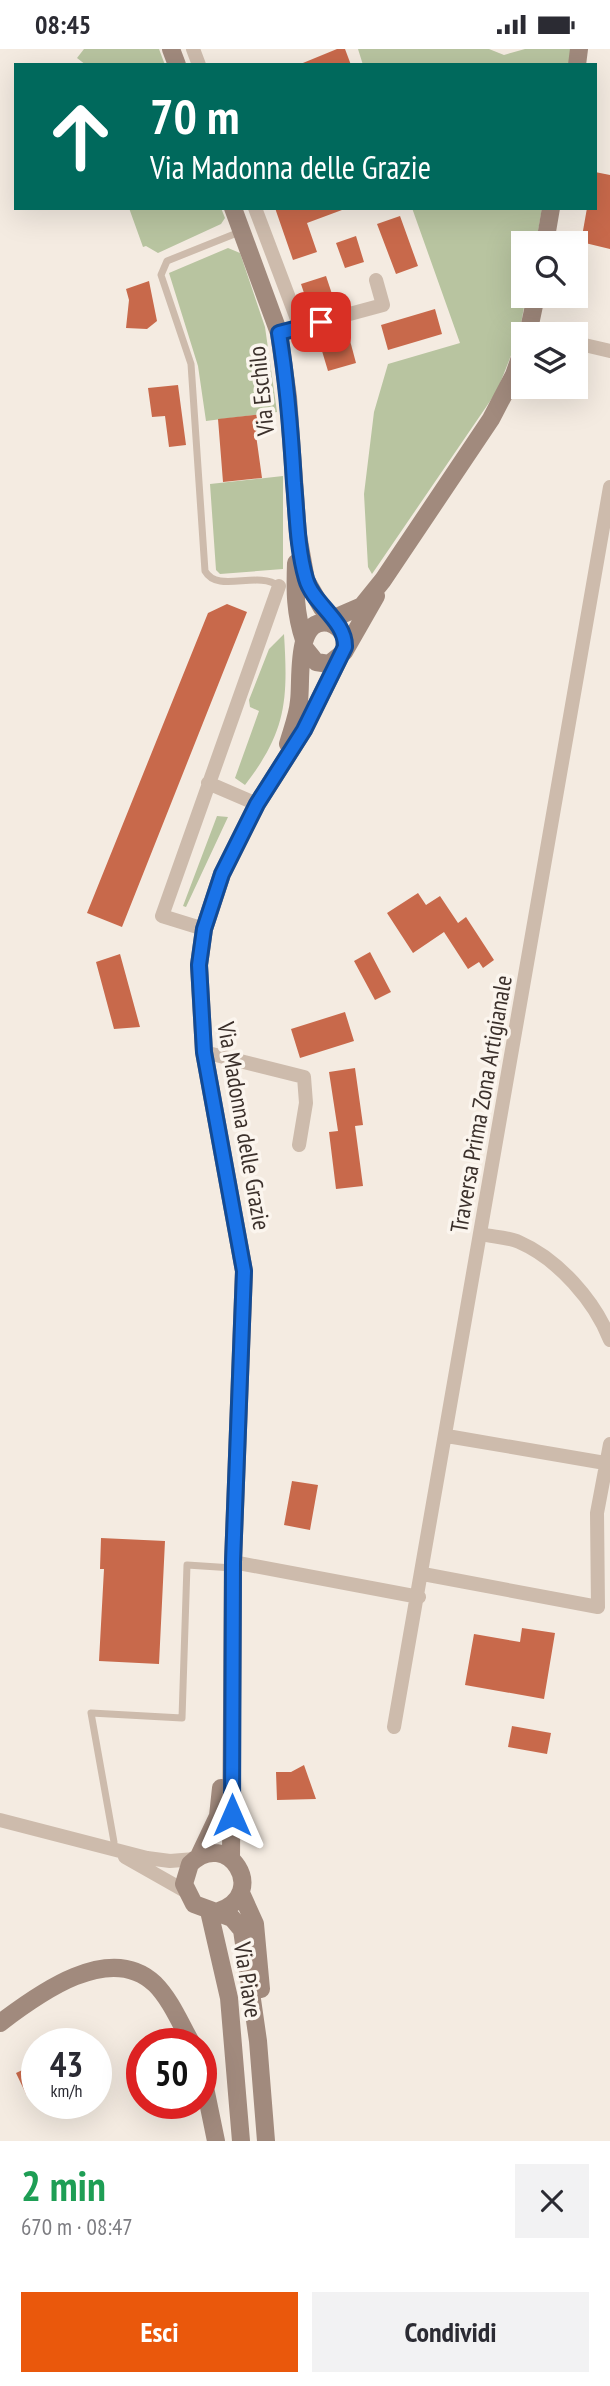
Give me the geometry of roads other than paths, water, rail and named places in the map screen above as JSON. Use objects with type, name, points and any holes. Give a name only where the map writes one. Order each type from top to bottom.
[{"type":"main road","name":"Via Eschilo","points":[[234,210],[279,333],[288,397],[298,535]]},
{"type":"main road","points":[[547,231],[551,210]]},
{"type":"main road","points":[[285,757],[299,701],[304,643],[309,629],[332,623],[362,606],[383,580],[491,419],[511,381]]},
{"type":"main road","points":[[298,535],[306,580],[332,623],[345,637],[342,655]]},
{"type":"main road","points":[[298,535],[294,594],[304,643],[310,659],[322,664],[342,655]]},
{"type":"main road","points":[[285,757],[304,730],[342,655],[370,611],[383,580]]},
{"type":"main road","name":"Via Madonna delle Grazie","points":[[233,1648],[233,1565],[244,1271],[204,1052],[199,1001],[204,929],[222,874],[257,804],[285,757]]},
{"type":"main road","points":[[233,1648],[218,1816],[197,1858],[184,1877],[185,1891],[194,1904],[232,1918],[242,1930],[258,2041],[267,2141]]},
{"type":"main road","points":[[231,1859],[233,1648]]},
{"type":"main road","points":[[197,1858],[215,1853],[231,1859],[242,1874],[241,1893],[255,1924],[261,1989],[258,2041]]},
{"type":"main road","points":[[214,1911],[228,1908],[241,1893]]},
{"type":"main road","name":"Via Piave","points":[[214,1911],[229,1999],[241,2141]]},
{"type":"main road","points":[[0,2023],[61,1985],[92,1971],[113,1968],[139,1975],[157,1987],[182,2028]]},
{"type":"main road","points":[[211,2119],[216,2141]]},
{"type":"street","points":[[256,210],[300,327]]},
{"type":"street","points":[[279,333],[383,305],[376,280]]},
{"type":"street","points":[[588,346],[610,351]]},
{"type":"street","name":"Traversa Prima Zona Artigianale","points":[[394,1727],[419,1597],[610,487]]},
{"type":"street","points":[[204,929],[162,916],[279,586]]},
{"type":"street","points":[[208,783],[257,804]]},
{"type":"street","points":[[204,1052],[304,1077],[306,1103],[299,1145]]},
{"type":"street","points":[[481,1234],[517,1241],[545,1257],[588,1300],[610,1341]]},
{"type":"street","points":[[447,1436],[605,1463]]},
{"type":"street","points":[[423,1574],[598,1607],[597,1513],[610,1444]]},
{"type":"street","points":[[233,1565],[419,1597]]},
{"type":"street","points":[[0,1820],[170,1861],[197,1858]]},
{"type":"street","points":[[112,1849],[185,1891]]},
{"type":"lane","points":[[242,231],[167,261],[161,275],[191,364],[205,571],[208,577],[219,582],[269,579],[279,586]]},
{"type":"lane","points":[[112,1849],[114,1842],[91,1713],[182,1718],[187,1565],[233,1565]]}]
